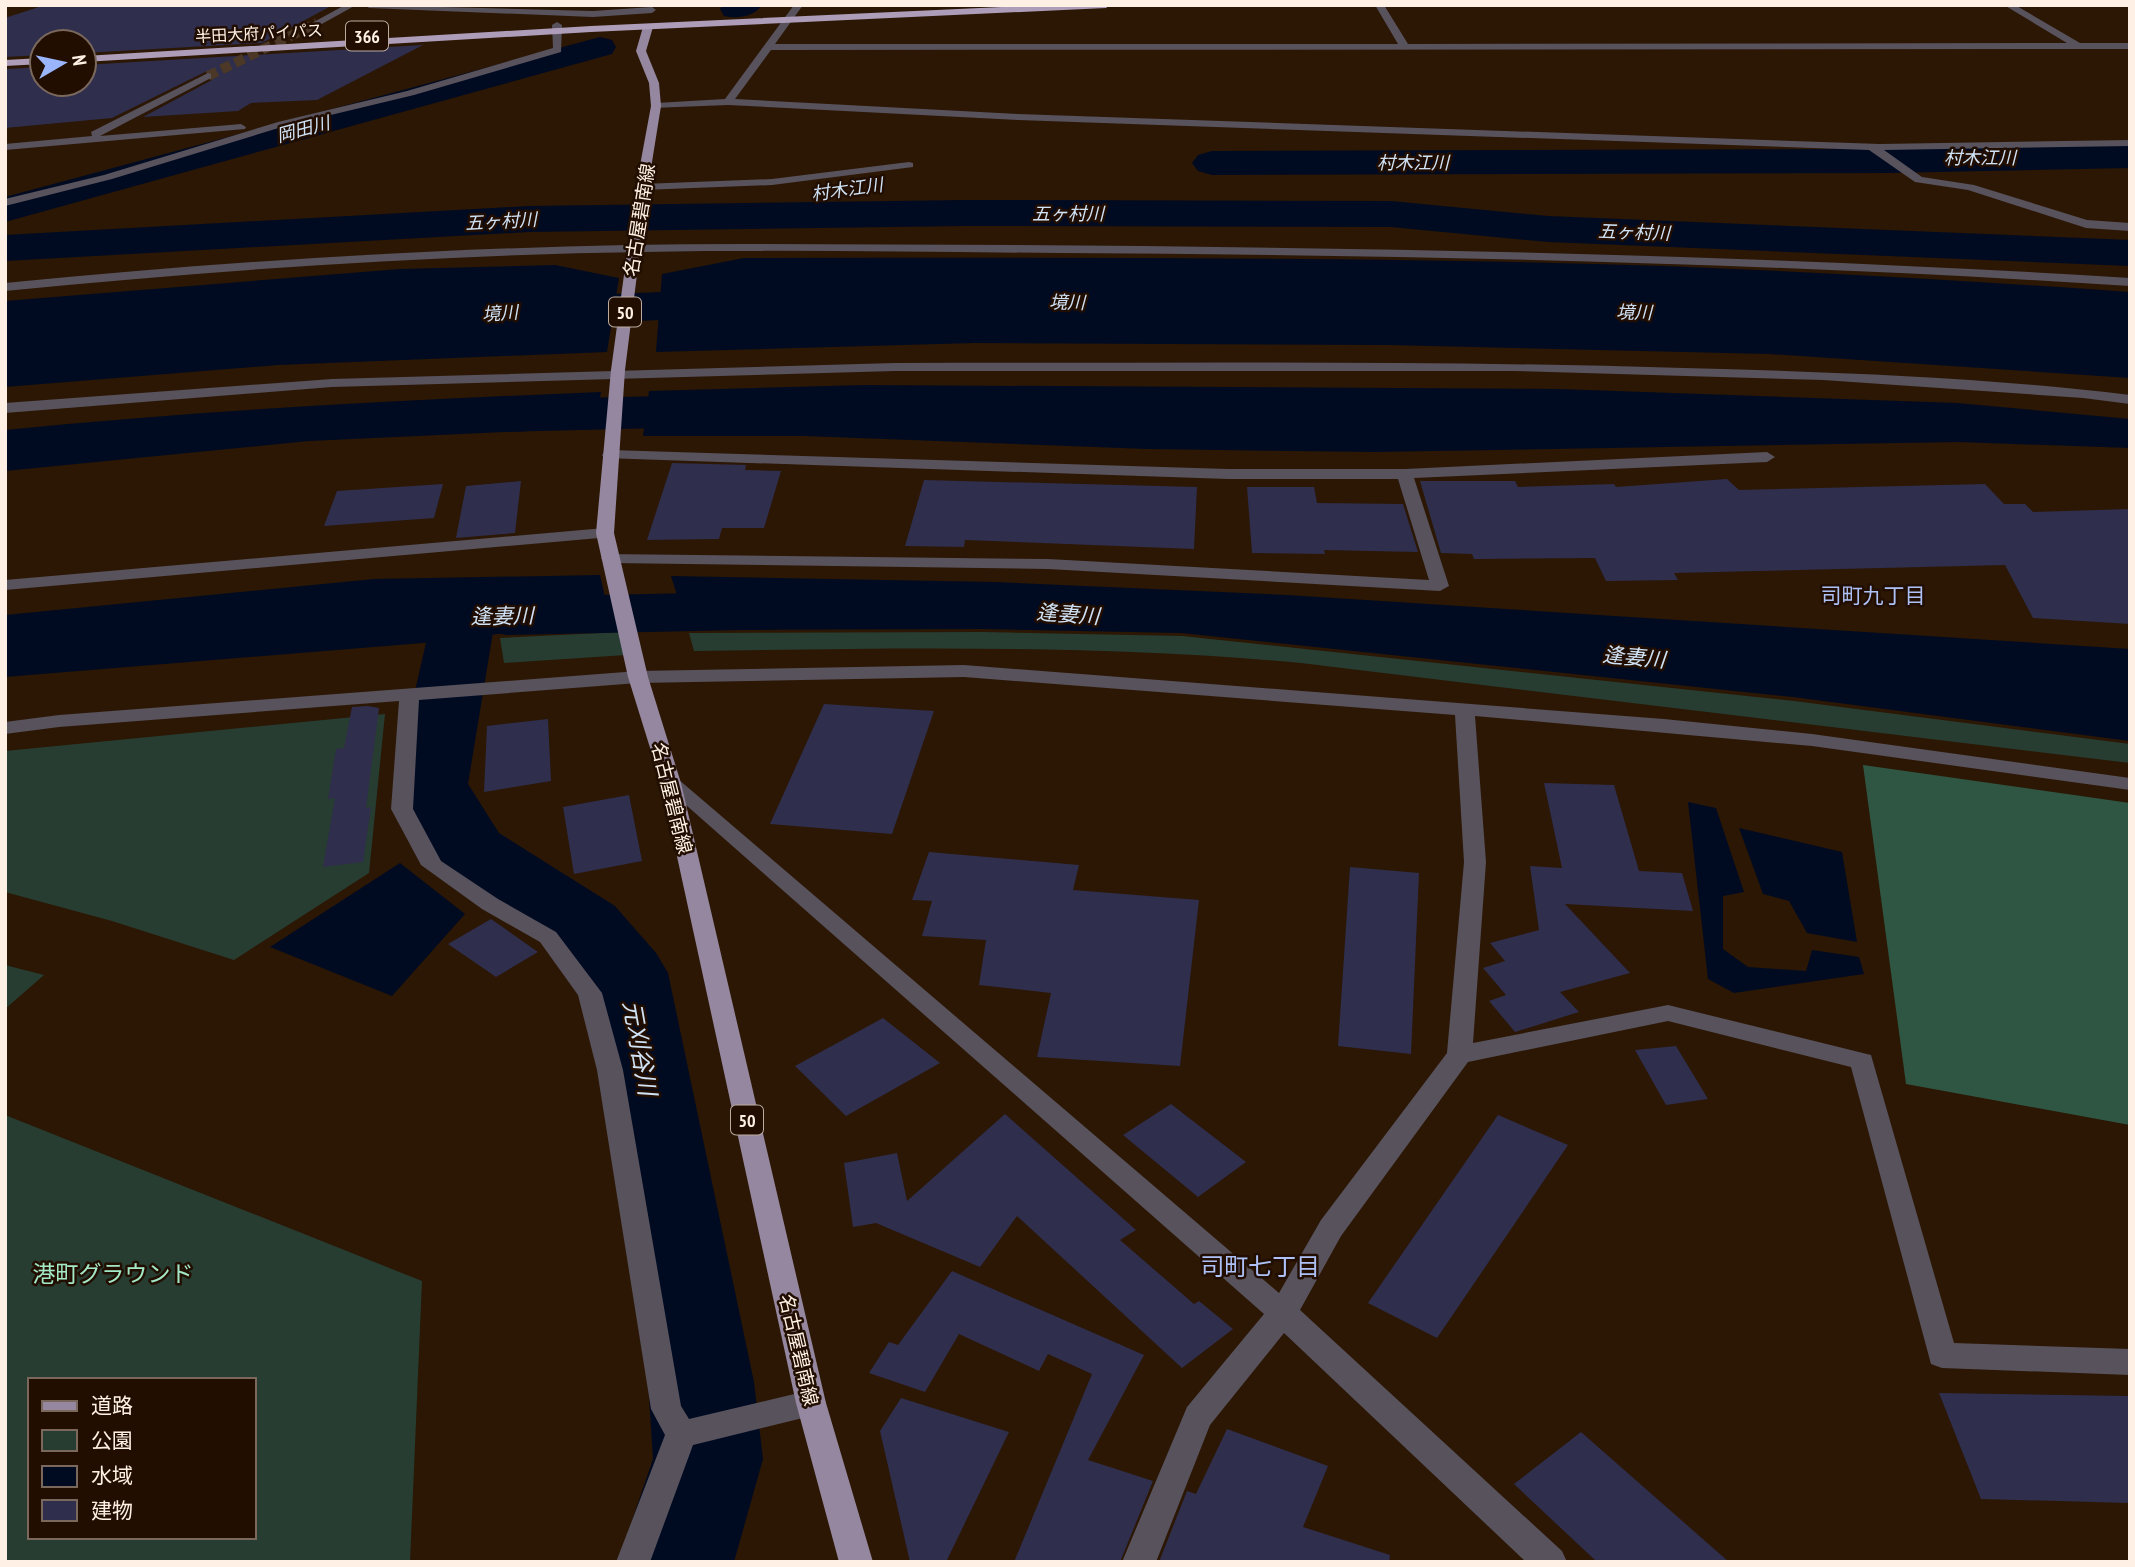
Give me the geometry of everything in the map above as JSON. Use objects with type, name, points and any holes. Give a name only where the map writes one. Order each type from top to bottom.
[{"type":"highway","name":"半田大府パイパス","points":[[98,58],[557,28],[651,15],[898,5]]},
{"type":"highway","name":"半田大府パイパス","points":[[651,15],[787,20],[1106,5]]},
{"type":"highway","name":"半田大府パイパス","points":[[98,50],[557,28]]},
{"type":"highway","points":[[5,56],[28,55]]},
{"type":"highway","points":[[5,63],[28,62]]},
{"type":"main road","name":"名古屋碧南線","points":[[651,15],[641,51],[654,83],[656,106],[642,187],[617,376],[605,533],[638,677],[671,783],[808,1404],[856,1562]]},
{"type":"street","points":[[317,23],[352,5]]},
{"type":"street","points":[[369,5],[651,15]]},
{"type":"street","points":[[1379,5],[1405,47]]},
{"type":"street","points":[[2008,5],[2078,46]]},
{"type":"street","points":[[728,102],[796,8]]},
{"type":"street","points":[[5,203],[108,177],[282,124],[410,93],[558,50],[557,28]]},
{"type":"street","points":[[769,47],[2130,46]]},
{"type":"street","points":[[92,138],[208,76]]},
{"type":"street","points":[[656,106],[728,102],[1018,117],[1883,147]]},
{"type":"street","points":[[5,147],[282,124]]},
{"type":"street","points":[[2130,143],[1872,147],[1919,180],[1970,187],[2086,224],[2130,227]]},
{"type":"street","points":[[642,187],[772,182],[909,165]]},
{"type":"street","points":[[5,287],[209,269],[421,255],[634,248],[1479,253],[1810,264],[2130,282]]},
{"type":"street","points":[[5,408],[332,383],[895,367],[1516,367],[1823,376],[2083,394],[2130,400]]},
{"type":"street","points":[[610,451],[1228,474],[1405,474],[1767,457]]},
{"type":"street","points":[[610,558],[1048,565],[1440,586],[1405,474]]},
{"type":"street","points":[[5,585],[605,533]]},
{"type":"street","points":[[5,728],[59,721],[638,677],[964,671],[1090,678],[1664,725],[1812,740],[2130,783]]},
{"type":"street","points":[[411,695],[402,809],[432,865],[490,904],[548,937],[590,993],[610,1070],[666,1409],[683,1433]]},
{"type":"street","points":[[1139,1562],[1198,1417],[1283,1313],[1331,1228],[1461,1055],[1475,862],[1465,710]]},
{"type":"street","points":[[671,783],[1283,1313],[1550,1562]]},
{"type":"street","points":[[1461,1055],[1668,1013],[1862,1061],[1942,1355],[2130,1362]]},
{"type":"street","points":[[683,1433],[808,1404]]},
{"type":"street","points":[[633,1562],[683,1433]]},
{"type":"green space","points":[[623,632],[626,655],[504,663],[500,638]]},
{"type":"green space","points":[[984,632],[1182,636],[1794,701],[2130,744],[2130,763],[1301,663],[1073,650],[922,648],[694,651],[689,633]]},
{"type":"green space","points":[[385,714],[369,873],[234,960],[112,921],[5,892],[5,751]]},
{"type":"green space","points":[[1863,765],[2130,803],[2130,1125],[1906,1084]]},
{"type":"green space","points":[[5,965],[44,975],[5,1009]]},
{"type":"green space","name":"港町グラウンド","points":[[5,1115],[422,1281],[410,1562],[5,1562]]},
{"type":"water","points":[[744,258],[1204,258],[1549,263],[1839,274],[2130,292],[2130,378],[1769,354],[1387,345],[974,343],[656,352],[662,274]]},
{"type":"water","points":[[555,265],[619,278],[607,352],[278,365],[5,387],[5,301],[400,269]]},
{"type":"water","points":[[865,385],[1559,389],[1957,403],[2130,419],[2130,448],[1959,442],[1374,452],[1147,449],[804,436],[643,436],[649,391]]},
{"type":"water","points":[[601,392],[594,428],[309,441],[5,471],[5,430],[303,407]]},
{"type":"water","points":[[600,575],[612,629],[505,633],[435,642],[5,677],[5,615],[374,579]]},
{"type":"water","points":[[671,576],[995,582],[1287,595],[2130,649],[2130,741],[1793,697],[1181,633],[984,629],[688,630]]},
{"type":"water","points":[[1688,802],[1716,808],[1744,892],[1723,896],[1723,949],[1748,967],[1806,971],[1812,950],[1859,957],[1864,974],[1734,993],[1708,979]]},
{"type":"water","points":[[1739,828],[1842,852],[1857,942],[1807,933],[1789,901],[1763,894]]},
{"type":"water","points":[[400,863],[465,914],[392,996],[270,947]]},
{"type":"building","points":[[45,5],[333,5],[262,43],[98,52],[98,28],[28,28],[28,56],[5,57],[5,18]]},
{"type":"building","points":[[423,45],[317,100],[251,103],[238,111],[143,117],[212,80],[213,72],[207,71],[112,118],[5,128],[5,69],[28,68],[28,98],[98,98],[98,64]]},
{"type":"building","points":[[672,463],[746,465],[745,470],[781,471],[764,528],[722,528],[719,539],[647,540]]},
{"type":"building","points":[[1727,479],[1739,490],[1985,484],[2004,504],[2025,504],[2033,512],[2130,509],[2130,624],[2033,618],[2005,565],[1674,573],[1678,580],[1606,581],[1595,558],[1474,559],[1472,554],[1441,553],[1420,481],[1515,481],[1518,487],[1614,484],[1616,487]]},
{"type":"building","points":[[924,480],[1197,487],[1194,549],[965,540],[964,547],[905,546]]},
{"type":"building","points":[[521,481],[515,533],[456,538],[466,486]]},
{"type":"building","points":[[443,484],[434,518],[324,526],[337,491]]},
{"type":"building","points":[[1247,487],[1314,487],[1317,503],[1403,504],[1418,552],[1324,550],[1325,554],[1252,553]]},
{"type":"building","points":[[824,704],[934,711],[892,834],[770,824]]},
{"type":"building","points":[[352,707],[379,708],[366,808],[371,807],[363,862],[323,867],[335,798],[328,799],[336,749],[344,748]]},
{"type":"building","points":[[548,719],[551,781],[484,792],[487,726]]},
{"type":"building","points":[[1544,783],[1614,785],[1639,871],[1682,873],[1693,911],[1565,904],[1630,973],[1560,992],[1579,1012],[1515,1032],[1489,1001],[1506,995],[1483,968],[1505,961],[1490,943],[1539,930],[1530,866],[1562,868]]},
{"type":"building","points":[[629,795],[642,861],[574,874],[563,807]]},
{"type":"building","points":[[929,852],[1079,865],[1073,890],[1199,900],[1180,1066],[1037,1057],[1051,993],[979,985],[986,940],[922,936],[932,901],[912,900]]},
{"type":"building","points":[[1350,867],[1419,873],[1411,1054],[1338,1046]]},
{"type":"building","points":[[491,919],[538,952],[496,977],[448,944]]},
{"type":"building","points":[[883,1018],[940,1063],[846,1116],[795,1066]]},
{"type":"building","points":[[1676,1046],[1708,1099],[1666,1105],[1635,1050]]},
{"type":"building","points":[[1171,1104],[1246,1162],[1198,1197],[1123,1135]]},
{"type":"building","points":[[1005,1114],[1136,1230],[1120,1240],[1194,1304],[1199,1301],[1233,1329],[1182,1368],[1017,1216],[980,1267],[876,1223],[853,1227],[844,1163],[897,1153],[907,1201]]},
{"type":"building","points":[[1498,1115],[1568,1145],[1437,1338],[1368,1303]]},
{"type":"building","points":[[952,1271],[1144,1355],[1088,1460],[1153,1481],[1120,1562],[1014,1562],[1092,1374],[1048,1354],[1039,1371],[959,1334],[925,1392],[869,1373],[889,1342],[898,1345]]},
{"type":"building","points":[[1939,1393],[2130,1396],[2130,1503],[1981,1499]]},
{"type":"building","points":[[901,1398],[1009,1432],[946,1562],[910,1562],[880,1431]]},
{"type":"building","points":[[1227,1429],[1328,1466],[1303,1527],[1390,1555],[1389,1562],[1159,1562],[1187,1491],[1196,1494]]},
{"type":"building","points":[[1581,1432],[1729,1562],[1597,1562],[1514,1484]]},
{"type":"waterway","name":"岡田川","points":[[735,9],[747,5]]},
{"type":"waterway","name":"岡田川","points":[[5,210],[600,47]]},
{"type":"waterway","name":"村木江川","points":[[1212,163],[1889,161],[2130,156]]},
{"type":"waterway","name":"五ヶ村川","points":[[5,248],[529,219],[965,213],[1391,214],[1548,229],[2130,253]]},
{"type":"waterway","name":"境川","points":[[512,312],[760,302]]},
{"type":"waterway","points":[[495,416],[746,410]]},
{"type":"waterway","name":"逢妻川","points":[[506,616],[782,610]]},
{"type":"waterway","name":"元刈谷川","points":[[464,616],[431,784],[471,849],[586,925],[626,973],[701,1382],[708,1459],[676,1562]]},
{"type":"tunnel","points":[[208,76],[317,23]]},
{"type":"district","name":"司町九丁目","points":[[1873,595]]},
{"type":"district","name":"司町七丁目","points":[[1260,1266]]}]
